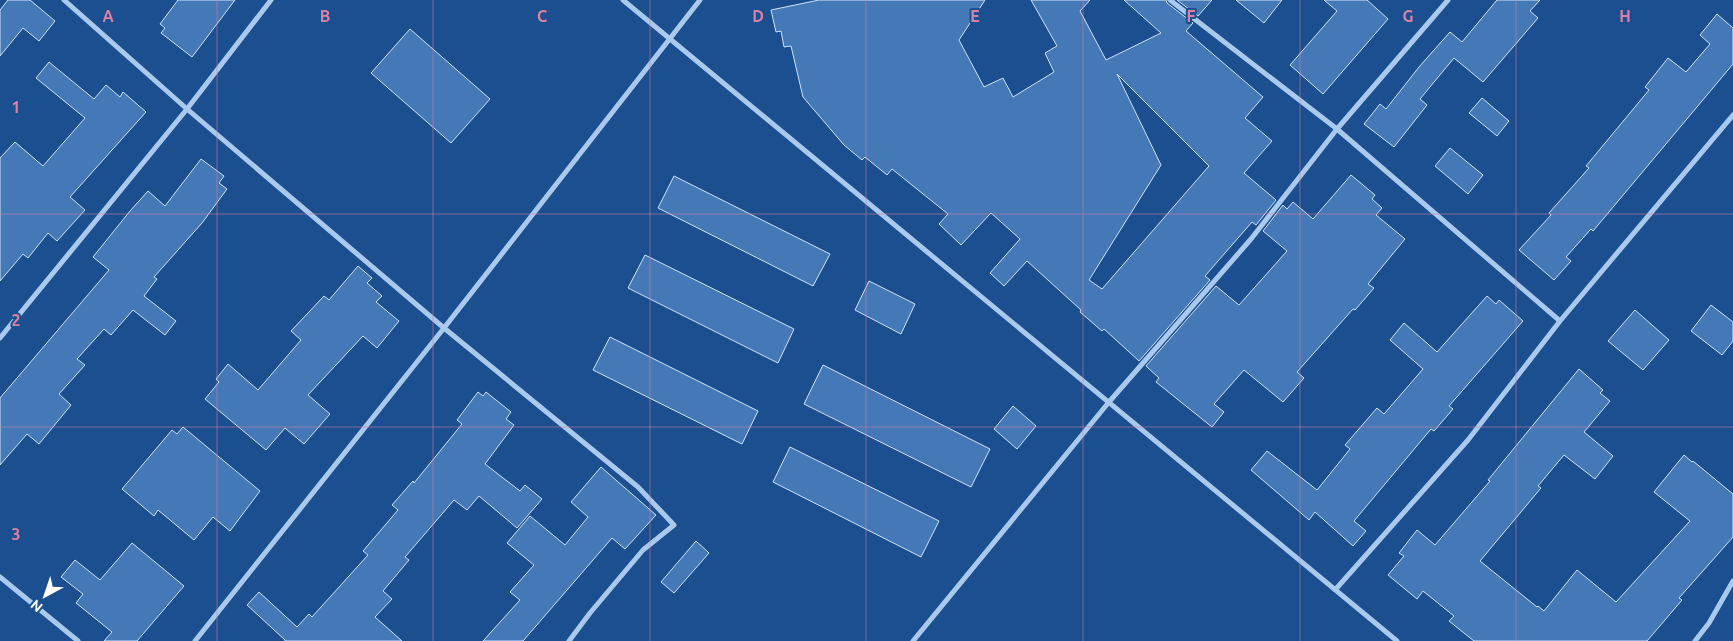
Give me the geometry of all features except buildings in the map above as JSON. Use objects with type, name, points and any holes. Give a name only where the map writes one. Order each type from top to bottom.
[{"type":"street","points":[[64,0],[187,109],[444,328],[638,487],[674,525],[643,550],[569,641]]},
{"type":"street","points":[[0,338],[187,109],[270,0]]},
{"type":"street","points":[[623,0],[1397,641]]},
{"type":"street","points":[[195,641],[444,328],[700,0]]},
{"type":"street","points":[[1170,0],[1337,129],[1560,321]]},
{"type":"street","points":[[913,641],[1109,402],[1251,240],[1337,129],[1448,0]]},
{"type":"street","points":[[1335,590],[1468,440],[1560,321],[1733,115]]},
{"type":"street","points":[[0,577],[78,641]]},
{"type":"street","points":[[1695,641],[1709,623],[1733,581]]}]
